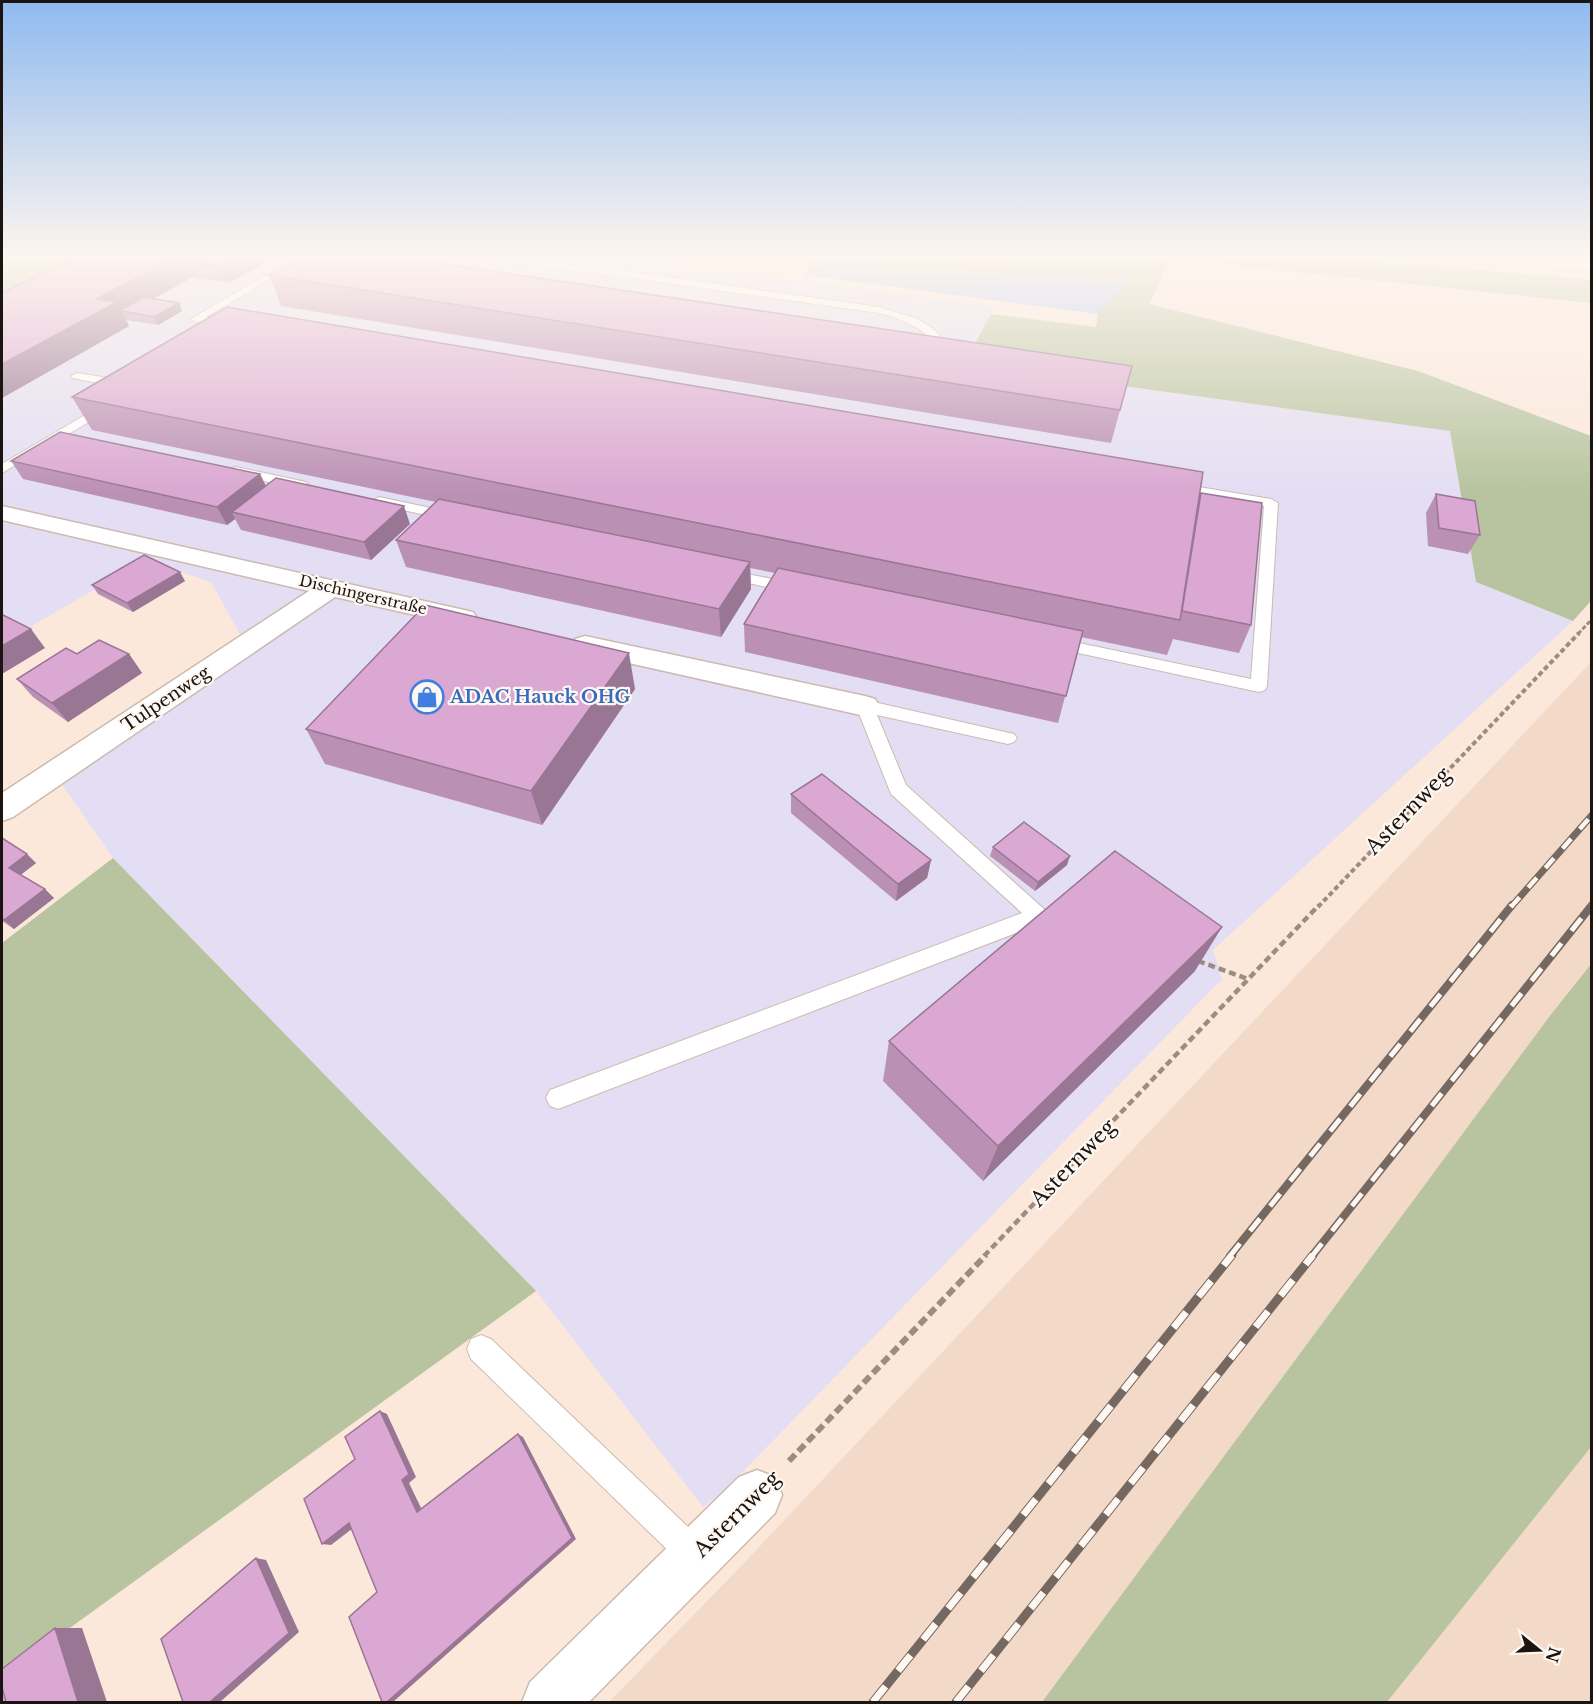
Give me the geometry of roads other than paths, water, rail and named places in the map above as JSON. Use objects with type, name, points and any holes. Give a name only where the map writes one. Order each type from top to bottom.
[{"type":"main road","name":"Dischingerstraße","points":[[2,513],[493,624]]},
{"type":"main road","name":"Tulpenweg","points":[[2,809],[330,588]]},
{"type":"main road","points":[[562,640],[865,706]]},
{"type":"main road","name":"Asternweg","points":[[550,1702],[757,1495]]},
{"type":"lane","points":[[220,338],[224,336]]},
{"type":"lane","points":[[935,336],[942,344],[936,360]]},
{"type":"lane","points":[[2,469],[139,387],[77,376]]},
{"type":"lane","points":[[60,434],[84,439]]},
{"type":"lane","points":[[223,468],[316,488]]},
{"type":"lane","points":[[1038,640],[1259,686],[1271,503],[1165,485]]},
{"type":"lane","points":[[363,498],[468,520]]},
{"type":"lane","points":[[712,571],[805,591]]},
{"type":"lane","points":[[865,706],[1008,738]]},
{"type":"lane","points":[[558,1098],[1038,916],[898,789],[865,706]]},
{"type":"lane","points":[[481,1349],[696,1556]]},
{"type":"railway","points":[[1511,907],[1592,815]]},
{"type":"railway","points":[[1230,1256],[1512,905]]},
{"type":"railway","points":[[1312,1256],[1592,905]]},
{"type":"railway","points":[[873,1702],[1232,1255]]},
{"type":"railway","points":[[956,1702],[1313,1255]]},
{"type":"place","name":"ADAC Hauck OHG","points":[[427,697]]}]
